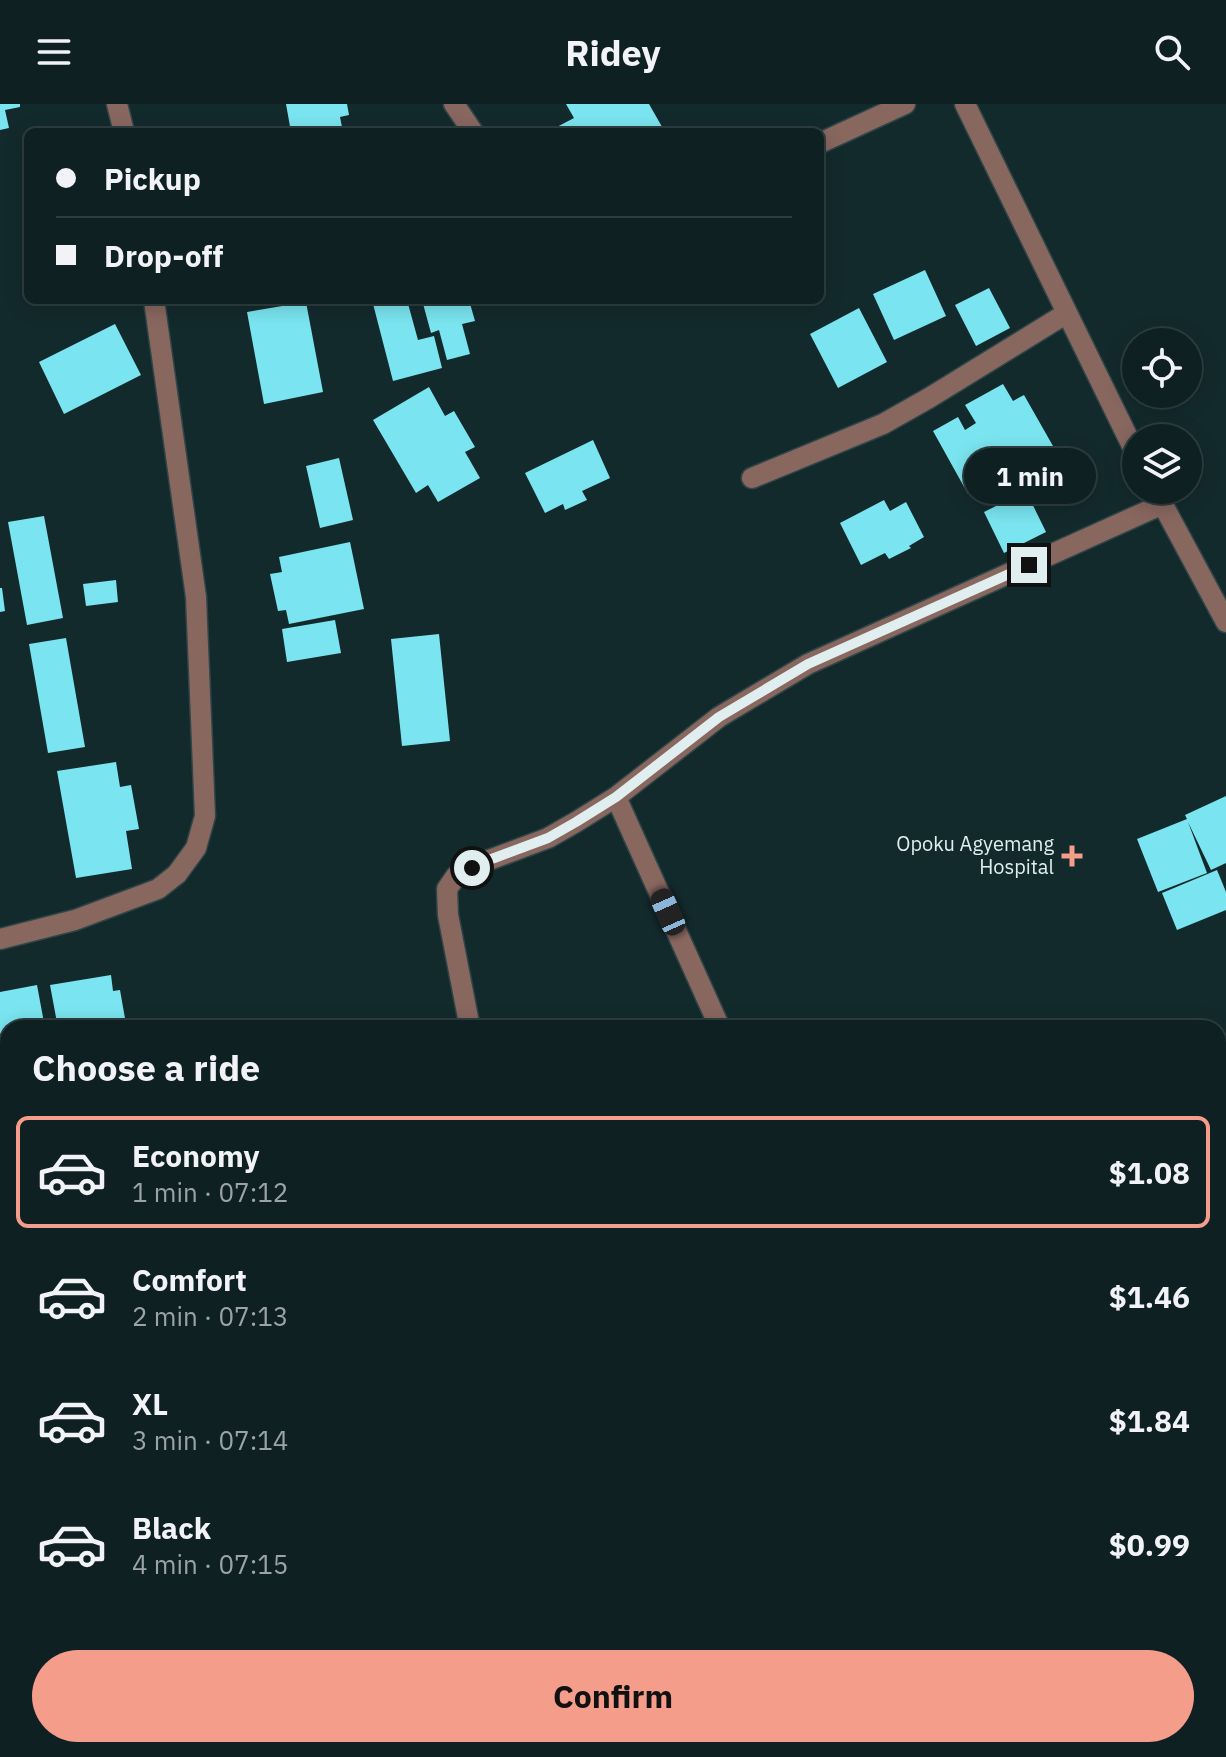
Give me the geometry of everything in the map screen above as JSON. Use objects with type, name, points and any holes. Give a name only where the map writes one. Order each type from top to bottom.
[{"type":"street","points":[[117,104],[123,128]]},
{"type":"street","points":[[454,104],[470,128]]},
{"type":"street","points":[[824,141],[905,104]]},
{"type":"street","points":[[965,104],[1122,425]]},
{"type":"street","points":[[0,939],[75,920],[158,889],[177,874],[196,848],[205,816],[196,597],[155,304]]},
{"type":"street","points":[[752,478],[883,424],[1067,313]]},
{"type":"street","points":[[468,1020],[448,915],[447,889],[456,876],[548,838],[616,797],[719,717],[808,664],[1144,504]]},
{"type":"street","points":[[1163,504],[1226,622]]},
{"type":"street","points":[[616,797],[716,1020]]},
{"type":"building","points":[[0,104],[20,104],[20,107],[5,110],[9,128],[0,130]]},
{"type":"building","points":[[286,104],[347,104],[349,115],[340,117],[342,128],[290,128]]},
{"type":"building","points":[[566,104],[649,104],[663,128],[555,128],[574,118]]},
{"type":"building","points":[[925,270],[946,316],[894,340],[873,294]]},
{"type":"building","points":[[989,288],[1010,328],[976,346],[955,305]]},
{"type":"building","points":[[306,304],[323,392],[264,404],[247,312]]},
{"type":"building","points":[[373,304],[408,304],[418,340],[434,336],[442,368],[393,381]]},
{"type":"building","points":[[423,304],[470,304],[475,321],[462,324],[470,354],[447,360],[439,330],[431,333]]},
{"type":"building","points":[[859,308],[887,362],[838,388],[810,334]]},
{"type":"building","points":[[115,324],[141,375],[64,414],[39,362]]},
{"type":"building","points":[[1003,384],[1013,401],[1024,395],[1053,446],[1020,465],[1024,473],[1005,484],[1000,476],[968,494],[933,431],[958,417],[965,430],[976,423],[965,405]]},
{"type":"building","points":[[429,387],[445,416],[454,411],[475,447],[465,452],[480,478],[438,502],[428,485],[416,493],[373,420]]},
{"type":"building","points":[[593,440],[610,478],[582,491],[587,500],[565,510],[563,504],[545,513],[525,473]]},
{"type":"building","points":[[339,458],[353,520],[320,528],[306,466]]},
{"type":"building","points":[[1076,475],[1085,497],[1066,505],[1057,483]]},
{"type":"building","points":[[1026,491],[1046,532],[1004,553],[984,512]]},
{"type":"building","points":[[884,500],[890,511],[906,502],[924,537],[889,559],[885,553],[861,565],[840,523]]},
{"type":"building","points":[[44,516],[63,618],[27,625],[8,522]]},
{"type":"building","points":[[350,542],[364,609],[289,624],[286,610],[278,611],[270,574],[282,572],[279,557]]},
{"type":"building","points":[[116,580],[118,602],[86,606],[83,584]]},
{"type":"building","points":[[0,588],[5,611],[0,612]]},
{"type":"building","points":[[335,620],[341,653],[287,662],[282,629]]},
{"type":"building","points":[[439,634],[450,741],[402,746],[391,639]]},
{"type":"building","points":[[66,638],[85,747],[48,753],[29,644]]},
{"type":"building","points":[[116,762],[120,787],[131,785],[139,829],[126,831],[132,869],[76,878],[57,771]]},
{"type":"building","points":[[1226,796],[1226,863],[1211,870],[1188,822],[1207,873],[1158,892],[1137,839],[1187,819],[1185,815]]},
{"type":"building","points":[[1217,870],[1226,892],[1226,910],[1177,930],[1162,893]]},
{"type":"building","points":[[111,975],[113,991],[120,990],[125,1020],[57,1020],[50,985]]},
{"type":"building","points":[[37,985],[44,1020],[0,1020],[0,992]]},
{"type":"place","name":"Opoku Agyemang Hospital","points":[[1072,856]]},
{"type":"route","points":[[472,868],[548,838],[576,822],[616,797],[719,717],[808,664],[1029,565]]}]
